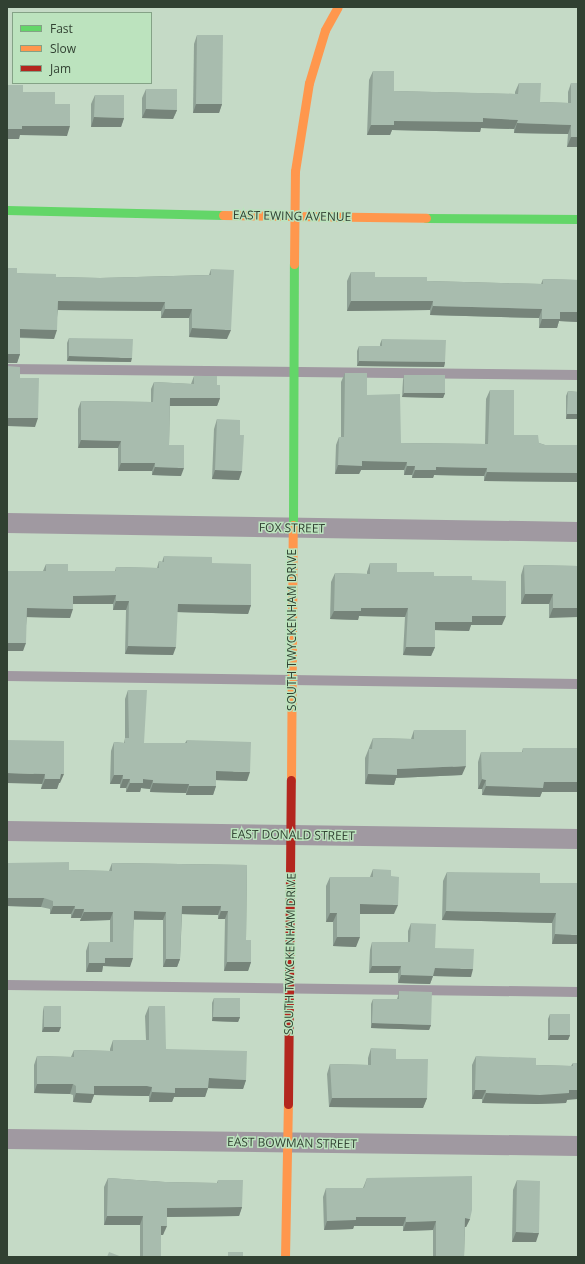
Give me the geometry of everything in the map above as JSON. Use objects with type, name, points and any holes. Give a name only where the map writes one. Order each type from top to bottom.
[{"type":"street","name":"SOUTH TWYCKENHAM DRIVE","points":[[285,1257],[290,989],[295,372],[295,171],[309,83],[325,30],[324,7]]},
{"type":"street","points":[[325,30],[338,7]]},
{"type":"street","name":"EAST EWING AVENUE","points":[[7,210],[295,217],[578,219]]},
{"type":"street","name":"FOX STREET","points":[[7,523],[578,532]]},
{"type":"street","name":"EAST DONALD STREET","points":[[7,831],[578,839]]},
{"type":"street","name":"EAST BOWMAN STREET","points":[[7,1139],[578,1146]]},
{"type":"lane","points":[[7,369],[578,376]]},
{"type":"lane","points":[[7,676],[578,684]]},
{"type":"lane","points":[[7,986],[578,992]]},
{"type":"building","points":[[197,35],[223,35],[222,104],[196,104]]},
{"type":"building","points":[[373,71],[394,71],[394,91],[518,94],[519,83],[541,83],[540,102],[571,103],[571,83],[578,83],[578,137],[571,137],[571,125],[517,123],[518,120],[483,118],[483,122],[394,121],[394,125],[371,125]]},
{"type":"building","points":[[7,85],[23,85],[23,92],[55,92],[55,104],[70,104],[70,126],[22,126],[22,129],[7,129]]},
{"type":"building","points":[[146,89],[177,89],[177,110],[146,109]]},
{"type":"building","points":[[95,95],[124,95],[124,118],[94,117]]},
{"type":"building","points":[[7,268],[17,268],[17,273],[56,274],[56,277],[100,278],[211,275],[211,269],[234,270],[231,330],[192,328],[192,309],[165,309],[165,302],[58,301],[57,330],[20,329],[20,354],[7,354]]},
{"type":"building","points":[[351,272],[375,272],[375,277],[427,277],[427,281],[543,284],[543,279],[578,280],[578,312],[560,312],[560,319],[542,319],[542,309],[433,306],[433,301],[351,301]]},
{"type":"building","points":[[69,338],[133,339],[132,358],[69,356]]},
{"type":"building","points":[[382,339],[446,340],[445,362],[359,361],[359,346],[382,346]]},
{"type":"building","points":[[7,366],[20,367],[20,378],[39,378],[38,418],[7,418]]},
{"type":"building","points":[[345,373],[367,373],[367,395],[400,394],[401,443],[488,444],[490,390],[514,390],[514,435],[538,435],[539,443],[545,445],[578,445],[578,473],[487,472],[487,468],[436,467],[436,470],[415,470],[415,466],[407,466],[407,462],[362,461],[362,466],[338,465],[339,437],[344,437]]},
{"type":"building","points":[[404,375],[445,375],[445,393],[404,393]]},
{"type":"building","points":[[194,376],[217,376],[217,385],[220,385],[220,398],[170,398],[169,445],[184,445],[184,468],[155,467],[155,463],[121,463],[121,441],[81,440],[81,401],[153,402],[154,382],[194,384]]},
{"type":"building","points":[[568,391],[578,392],[578,414],[567,414]]},
{"type":"building","points":[[217,419],[240,420],[240,435],[244,435],[242,471],[215,470]]},
{"type":"building","points":[[164,556],[212,557],[212,563],[251,564],[251,605],[178,604],[176,647],[128,646],[129,601],[116,601],[116,595],[73,596],[73,609],[27,608],[26,643],[7,643],[7,571],[46,571],[46,564],[68,564],[68,571],[116,571],[116,567],[159,568],[159,561],[164,562]]},
{"type":"building","points":[[370,563],[397,563],[397,572],[434,572],[434,576],[472,576],[472,580],[506,581],[506,616],[472,616],[472,622],[435,622],[435,647],[406,647],[408,608],[361,608],[361,611],[334,611],[335,573],[370,574]]},
{"type":"building","points":[[524,565],[578,566],[578,608],[553,608],[553,594],[525,594]]},
{"type":"building","points":[[128,690],[147,690],[144,743],[187,743],[187,740],[251,742],[250,772],[216,771],[216,786],[189,786],[189,784],[153,783],[153,780],[143,779],[143,783],[130,783],[130,779],[123,779],[123,775],[114,775],[114,742],[125,743],[125,738],[129,738]]},
{"type":"building","points":[[414,730],[466,730],[466,766],[397,769],[397,775],[368,774],[369,749],[372,749],[373,738],[414,739]]},
{"type":"building","points":[[7,740],[64,741],[64,774],[61,774],[60,779],[45,779],[45,774],[7,773]]},
{"type":"building","points":[[523,748],[578,748],[578,782],[544,782],[543,788],[486,786],[486,780],[482,779],[481,752],[523,752]]},
{"type":"building","points":[[69,862],[69,870],[112,871],[112,863],[247,865],[246,940],[251,940],[251,962],[227,962],[228,911],[221,911],[221,906],[182,906],[180,959],[166,959],[166,912],[134,911],[133,958],[105,958],[105,963],[89,963],[89,942],[113,942],[113,912],[84,912],[84,909],[75,909],[75,906],[53,906],[53,901],[44,898],[7,898],[8,863]]},
{"type":"building","points":[[373,869],[391,870],[391,876],[399,877],[398,905],[360,904],[360,937],[337,937],[337,913],[330,913],[330,877],[373,877]]},
{"type":"building","points":[[447,872],[540,873],[540,883],[578,883],[578,935],[555,934],[556,913],[446,911]]},
{"type":"building","points":[[411,923],[436,924],[435,948],[474,949],[473,969],[435,968],[433,976],[401,975],[401,966],[372,966],[372,942],[410,942]]},
{"type":"building","points":[[399,991],[432,992],[431,1025],[372,1023],[373,999],[399,999]]},
{"type":"building","points":[[214,998],[240,998],[240,1017],[213,1017]]},
{"type":"building","points":[[44,1006],[61,1006],[61,1027],[44,1027]]},
{"type":"building","points":[[149,1006],[165,1006],[166,1049],[247,1051],[246,1080],[209,1078],[208,1088],[175,1088],[175,1093],[152,1092],[152,1087],[147,1086],[94,1086],[94,1094],[76,1093],[76,1086],[73,1084],[37,1084],[37,1056],[74,1057],[74,1050],[113,1051],[113,1040],[149,1040]]},
{"type":"building","points":[[550,1014],[570,1014],[570,1035],[550,1035]]},
{"type":"building","points":[[371,1048],[396,1049],[396,1059],[428,1059],[427,1098],[332,1098],[330,1064],[371,1065]]},
{"type":"building","points":[[476,1056],[536,1058],[536,1065],[573,1066],[573,1063],[578,1063],[578,1090],[569,1090],[569,1093],[540,1095],[486,1093],[486,1090],[475,1090]]},
{"type":"building","points":[[472,1176],[472,1210],[470,1219],[465,1218],[464,1257],[436,1257],[436,1221],[406,1222],[406,1217],[356,1217],[356,1220],[327,1221],[326,1188],[364,1188],[367,1178]]},
{"type":"building","points":[[108,1178],[165,1182],[218,1183],[218,1180],[243,1180],[242,1207],[167,1208],[167,1226],[161,1226],[161,1257],[143,1257],[143,1216],[107,1216]]},
{"type":"building","points":[[517,1180],[540,1181],[539,1233],[516,1232]]},
{"type":"building","points":[[109,1252],[122,1257],[107,1257]]},
{"type":"building","points":[[228,1252],[243,1252],[243,1257],[228,1257]]},
{"type":"traffic: fast","points":[[7,210],[223,215]]},
{"type":"traffic: fast","points":[[426,218],[578,219]]},
{"type":"traffic: fast","points":[[293,525],[294,264]]},
{"type":"traffic: slow","points":[[294,264],[295,171],[309,83],[325,30],[338,7]]},
{"type":"traffic: slow","points":[[223,215],[426,218]]},
{"type":"traffic: slow","points":[[291,780],[293,525]]},
{"type":"traffic: slow","points":[[285,1257],[288,1104]]},
{"type":"traffic: jam","points":[[288,1104],[291,780]]}]
